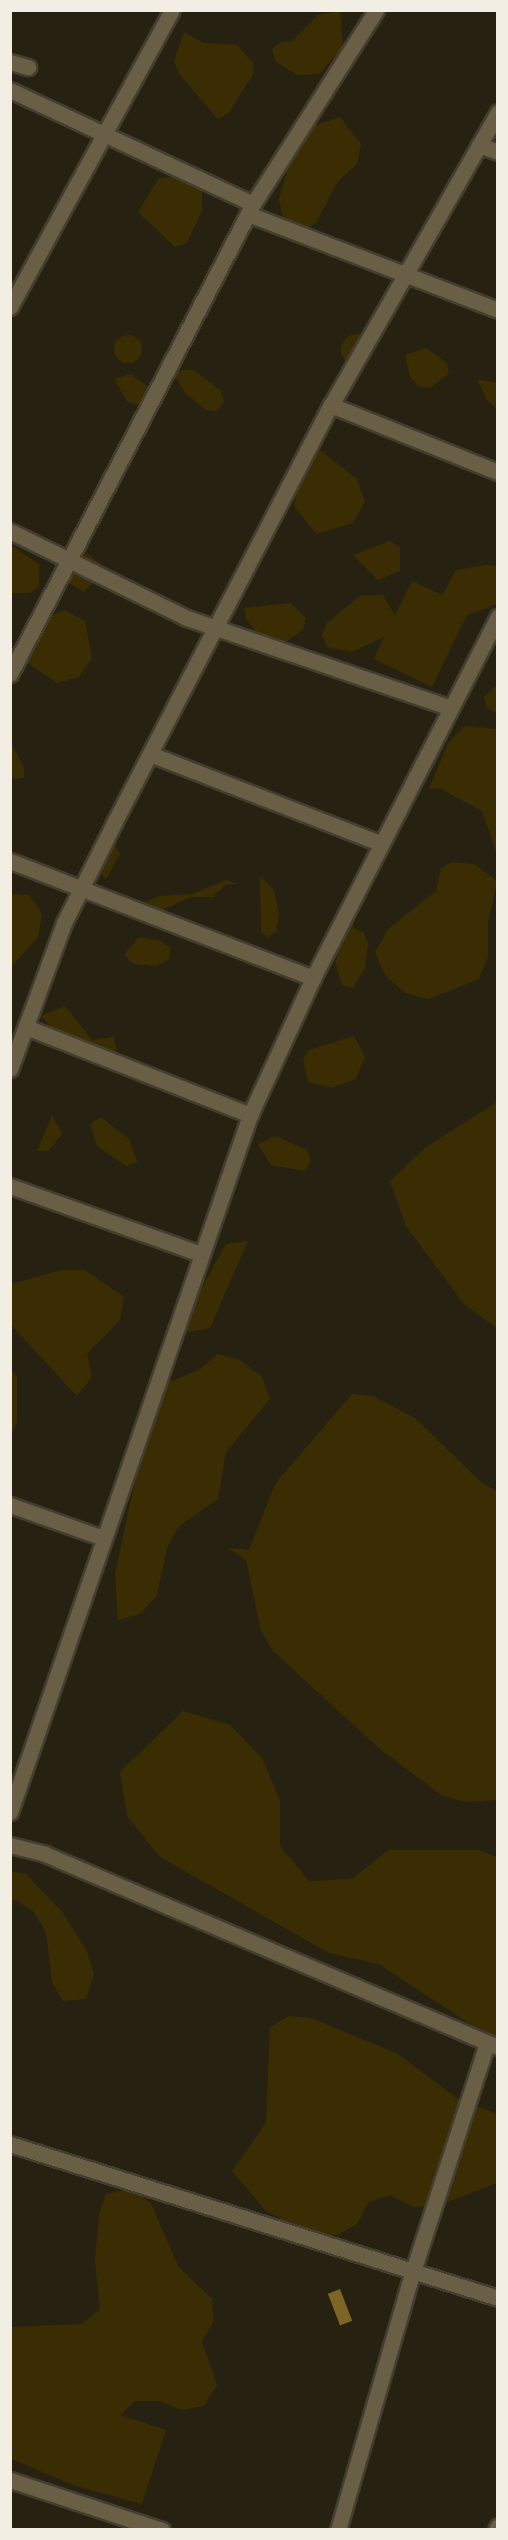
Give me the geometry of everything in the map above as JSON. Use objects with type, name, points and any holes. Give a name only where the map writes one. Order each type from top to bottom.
[{"type":"street","points":[[10,307],[171,10]]},
{"type":"street","points":[[10,674],[251,209],[376,10]]},
{"type":"street","points":[[10,62],[28,67]]},
{"type":"street","points":[[10,90],[104,130],[251,209],[405,275],[498,309]]},
{"type":"street","points":[[10,1069],[80,891],[331,405],[498,112]]},
{"type":"street","points":[[479,145],[498,152]]},
{"type":"street","points":[[331,405],[498,472]]},
{"type":"street","points":[[10,531],[215,628],[448,708]]},
{"type":"street","points":[[10,1812],[250,1115],[313,978],[380,843],[448,708],[498,617]]},
{"type":"street","points":[[150,754],[380,843]]},
{"type":"street","points":[[10,861],[80,891],[313,978]]},
{"type":"street","points":[[26,1027],[250,1115]]},
{"type":"street","points":[[10,1186],[201,1254]]},
{"type":"street","points":[[10,1505],[103,1538]]},
{"type":"street","points":[[10,1845],[45,1854],[492,2045],[413,2271],[338,2529]]},
{"type":"street","points":[[10,2144],[498,2298]]},
{"type":"street","points":[[10,2480],[162,2529]]},
{"type":"shaded area","points":[[340,11],[343,46],[320,74],[297,75],[275,61],[272,50],[280,42],[292,41],[318,15]]},
{"type":"shaded area","points":[[184,32],[204,43],[237,45],[253,63],[253,74],[229,113],[218,119],[179,74],[174,61]]},
{"type":"shaded area","points":[[340,117],[361,144],[357,164],[338,181],[316,223],[306,228],[284,223],[279,199],[298,131]]},
{"type":"shaded area","points":[[182,176],[202,188],[202,211],[187,243],[175,247],[138,212],[159,178]]},
{"type":"shaded area","points":[[357,334],[369,338],[373,350],[369,362],[357,366],[345,362],[341,350],[345,338]]},
{"type":"shaded area","points":[[128,335],[138,339],[142,349],[138,359],[128,363],[118,359],[114,349],[118,339]]},
{"type":"shaded area","points":[[426,348],[447,363],[449,374],[430,388],[418,386],[410,376],[405,355]]},
{"type":"shaded area","points":[[182,370],[194,370],[221,391],[224,401],[217,411],[206,410],[186,394],[174,375]]},
{"type":"shaded area","points":[[131,374],[148,387],[148,399],[138,405],[126,401],[115,379]]},
{"type":"shaded area","points":[[477,379],[497,383],[497,409],[487,400]]},
{"type":"shaded area","points":[[320,450],[357,479],[365,502],[353,523],[316,534],[294,506],[299,480]]},
{"type":"shaded area","points":[[390,541],[400,547],[400,571],[378,580],[353,555]]},
{"type":"shaded area","points":[[10,544],[39,564],[39,586],[30,593],[11,593]]},
{"type":"shaded area","points":[[87,553],[99,563],[100,575],[84,592],[65,581]]},
{"type":"shaded area","points":[[486,565],[497,566],[497,604],[467,615],[432,687],[374,659],[384,637],[352,652],[327,647],[322,635],[327,623],[361,595],[383,595],[395,616],[412,581],[442,595],[456,570]]},
{"type":"shaded area","points":[[290,603],[306,618],[303,630],[283,644],[262,639],[246,619],[244,608]]},
{"type":"shaded area","points":[[65,610],[85,621],[92,658],[79,677],[57,683],[19,657],[41,619]]},
{"type":"shaded area","points":[[497,685],[497,713],[487,708],[484,697]]},
{"type":"shaded area","points":[[465,726],[497,729],[497,854],[482,811],[439,788],[429,789],[448,743]]},
{"type":"shaded area","points":[[10,741],[24,767],[24,778],[11,779]]},
{"type":"shaded area","points":[[114,844],[120,854],[106,879],[99,871]]},
{"type":"shaded area","points":[[451,862],[474,864],[497,881],[488,922],[488,956],[479,979],[429,999],[405,993],[385,975],[375,952],[388,929],[436,891],[441,868]]},
{"type":"shaded area","points":[[260,876],[274,890],[279,914],[276,931],[268,938],[261,932]]},
{"type":"shaded area","points":[[226,880],[237,884],[225,885],[213,897],[190,897],[163,910],[151,910],[143,903],[159,896],[192,894]]},
{"type":"shaded area","points":[[11,894],[29,895],[42,914],[38,937],[11,967]]},
{"type":"shaded area","points":[[352,917],[353,928],[364,933],[368,944],[365,968],[353,988],[342,985],[335,962]]},
{"type":"shaded area","points":[[139,937],[161,941],[171,948],[169,959],[157,966],[133,964],[124,955]]},
{"type":"shaded area","points":[[65,1006],[92,1040],[114,1037],[118,1060],[57,1034],[41,1016]]},
{"type":"shaded area","points":[[354,1036],[365,1057],[356,1079],[332,1088],[308,1082],[303,1060],[309,1050]]},
{"type":"shaded area","points":[[497,1102],[497,1328],[464,1304],[406,1226],[390,1181],[426,1147]]},
{"type":"shaded area","points":[[52,1115],[62,1134],[48,1151],[37,1151]]},
{"type":"shaded area","points":[[101,1117],[130,1140],[137,1162],[126,1166],[97,1146],[90,1124]]},
{"type":"shaded area","points":[[276,1136],[307,1150],[311,1161],[305,1171],[271,1165],[258,1144]]},
{"type":"shaded area","points":[[248,1241],[210,1328],[187,1332],[192,1305],[226,1244]]},
{"type":"shaded area","points":[[62,1270],[85,1270],[124,1297],[120,1320],[87,1354],[92,1377],[77,1396],[11,1325],[11,1284]]},
{"type":"shaded area","points":[[218,1354],[240,1360],[262,1377],[270,1399],[226,1452],[218,1499],[178,1527],[167,1548],[157,1595],[140,1614],[118,1620],[115,1574],[155,1388],[199,1370]]},
{"type":"shaded area","points":[[11,1370],[17,1376],[17,1423],[11,1433]]},
{"type":"shaded area","points":[[352,1394],[373,1396],[415,1418],[482,1483],[497,1491],[497,1800],[465,1802],[441,1795],[381,1750],[273,1651],[261,1631],[246,1560],[228,1548],[249,1550],[275,1484]]},
{"type":"shaded area","points":[[183,1711],[230,1725],[262,1758],[280,1801],[280,1846],[309,1881],[352,1879],[388,1850],[478,1850],[497,1857],[497,2042],[379,1964],[329,1953],[160,1857],[127,1816],[120,1772]]},
{"type":"shaded area","points":[[11,1871],[26,1874],[62,1912],[87,1951],[94,1973],[86,1999],[62,2001],[52,1981],[46,1932],[34,1912],[14,1899],[11,1903]]},
{"type":"shaded area","points":[[289,2016],[311,2018],[398,2054],[458,2099],[497,2114],[497,2183],[437,2206],[414,2207],[390,2195],[368,2203],[357,2224],[337,2235],[310,2233],[266,2211],[232,2171],[266,2123],[270,2027]]},
{"type":"shaded area","points":[[130,2189],[151,2203],[178,2266],[212,2299],[213,2322],[202,2341],[217,2385],[204,2406],[181,2410],[160,2401],[135,2401],[120,2415],[166,2430],[142,2504],[76,2486],[11,2459],[10,2327],[82,2324],[100,2309],[95,2262],[99,2215],[106,2194]]},
{"type":"shaded area","points":[[340,2289],[352,2321],[340,2325],[328,2294]]}]
